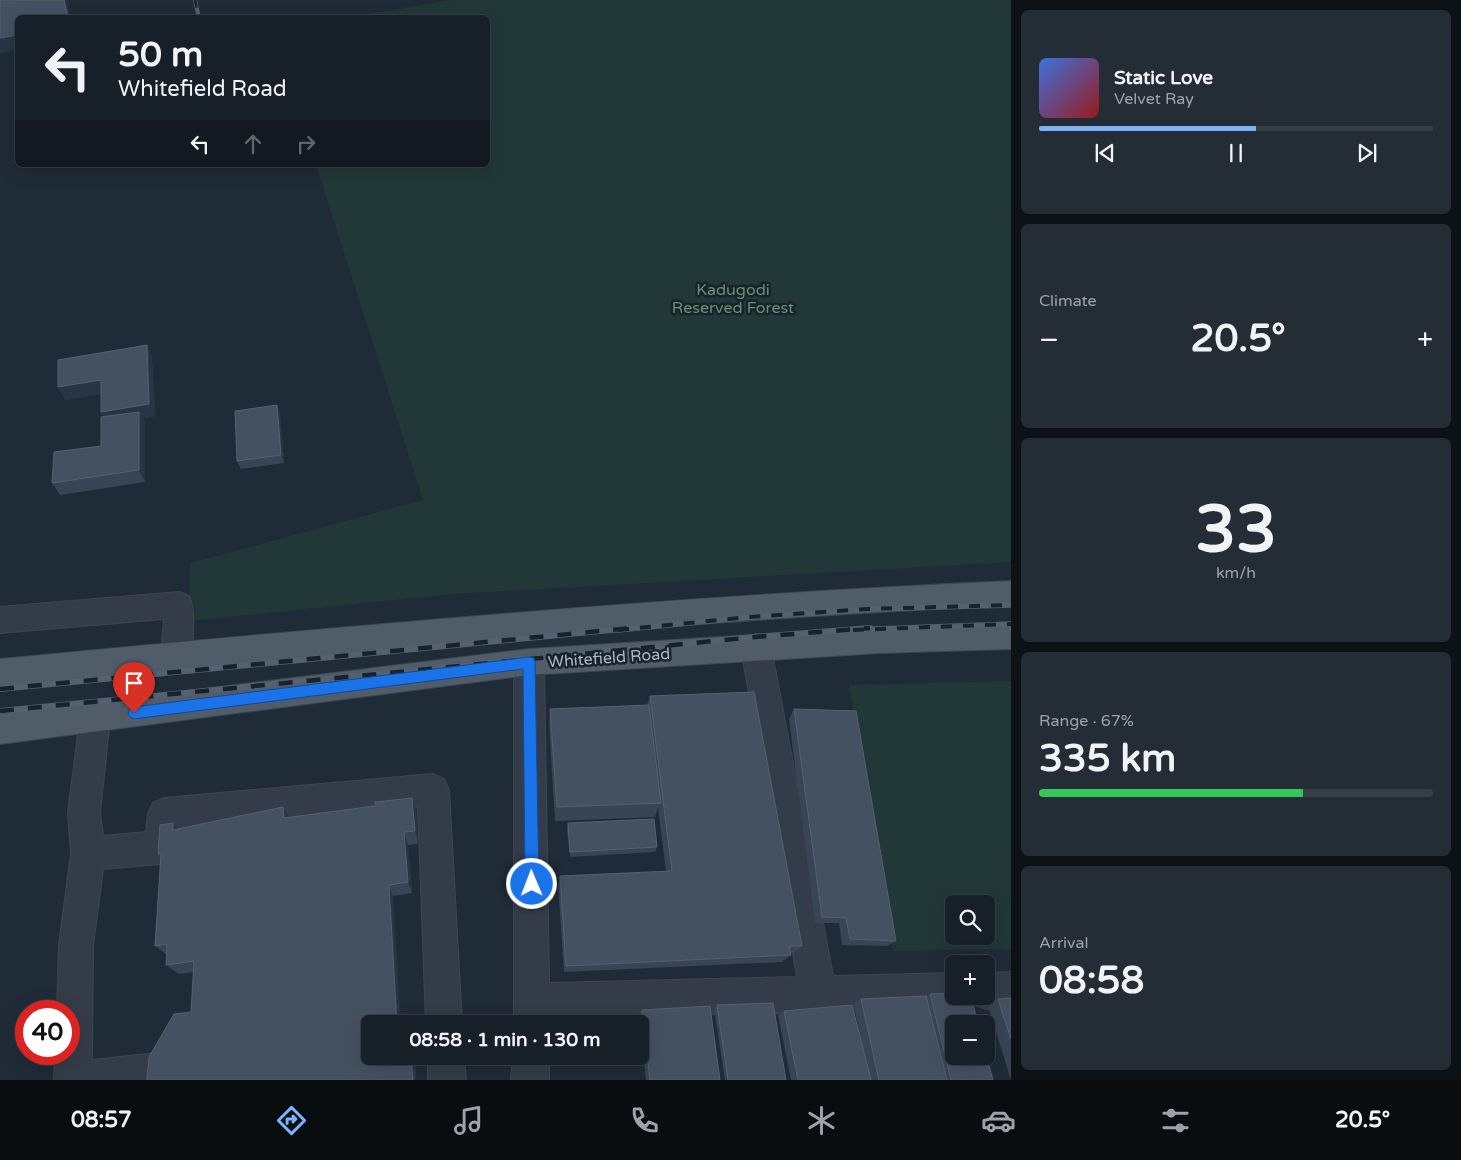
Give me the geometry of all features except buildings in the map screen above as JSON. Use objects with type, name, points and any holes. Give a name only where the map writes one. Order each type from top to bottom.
[{"type":"main road","points":[[0,673],[744,606],[850,599],[1011,593]]},
{"type":"main road","name":"Whitefield Road","points":[[0,729],[529,662],[756,647],[1011,636]]},
{"type":"street","points":[[0,620],[179,605],[176,656]]},
{"type":"street","points":[[756,647],[818,993]]},
{"type":"street","points":[[529,662],[532,1012],[818,993],[945,991]]},
{"type":"street","points":[[95,718],[84,813],[88,854],[76,945],[74,1080],[156,1072],[155,1080]]},
{"type":"street","points":[[88,854],[161,847],[164,814],[433,790],[444,1015]]},
{"type":"street","points":[[995,991],[1011,990]]},
{"type":"street","points":[[446,1065],[447,1080]]},
{"type":"street","points":[[530,1080],[531,1065]]},
{"type":"green space","name":"Kadugodi Reserved Forest","points":[[451,0],[1011,0],[1011,562],[454,594],[190,621],[190,563],[423,500],[317,167],[490,167],[490,15],[363,15]]},
{"type":"green space","points":[[1011,681],[1011,949],[893,951],[849,685]]},
{"type":"railway","points":[[195,0],[198,15]]},
{"type":"railway","points":[[618,630],[749,617],[867,609],[1011,605]]},
{"type":"railway","points":[[853,630],[1011,624]]},
{"type":"railway","points":[[0,689],[631,628]]},
{"type":"railway","points":[[0,711],[755,637],[870,628]]},
{"type":"route","points":[[134,713],[529,662],[532,884]]}]
